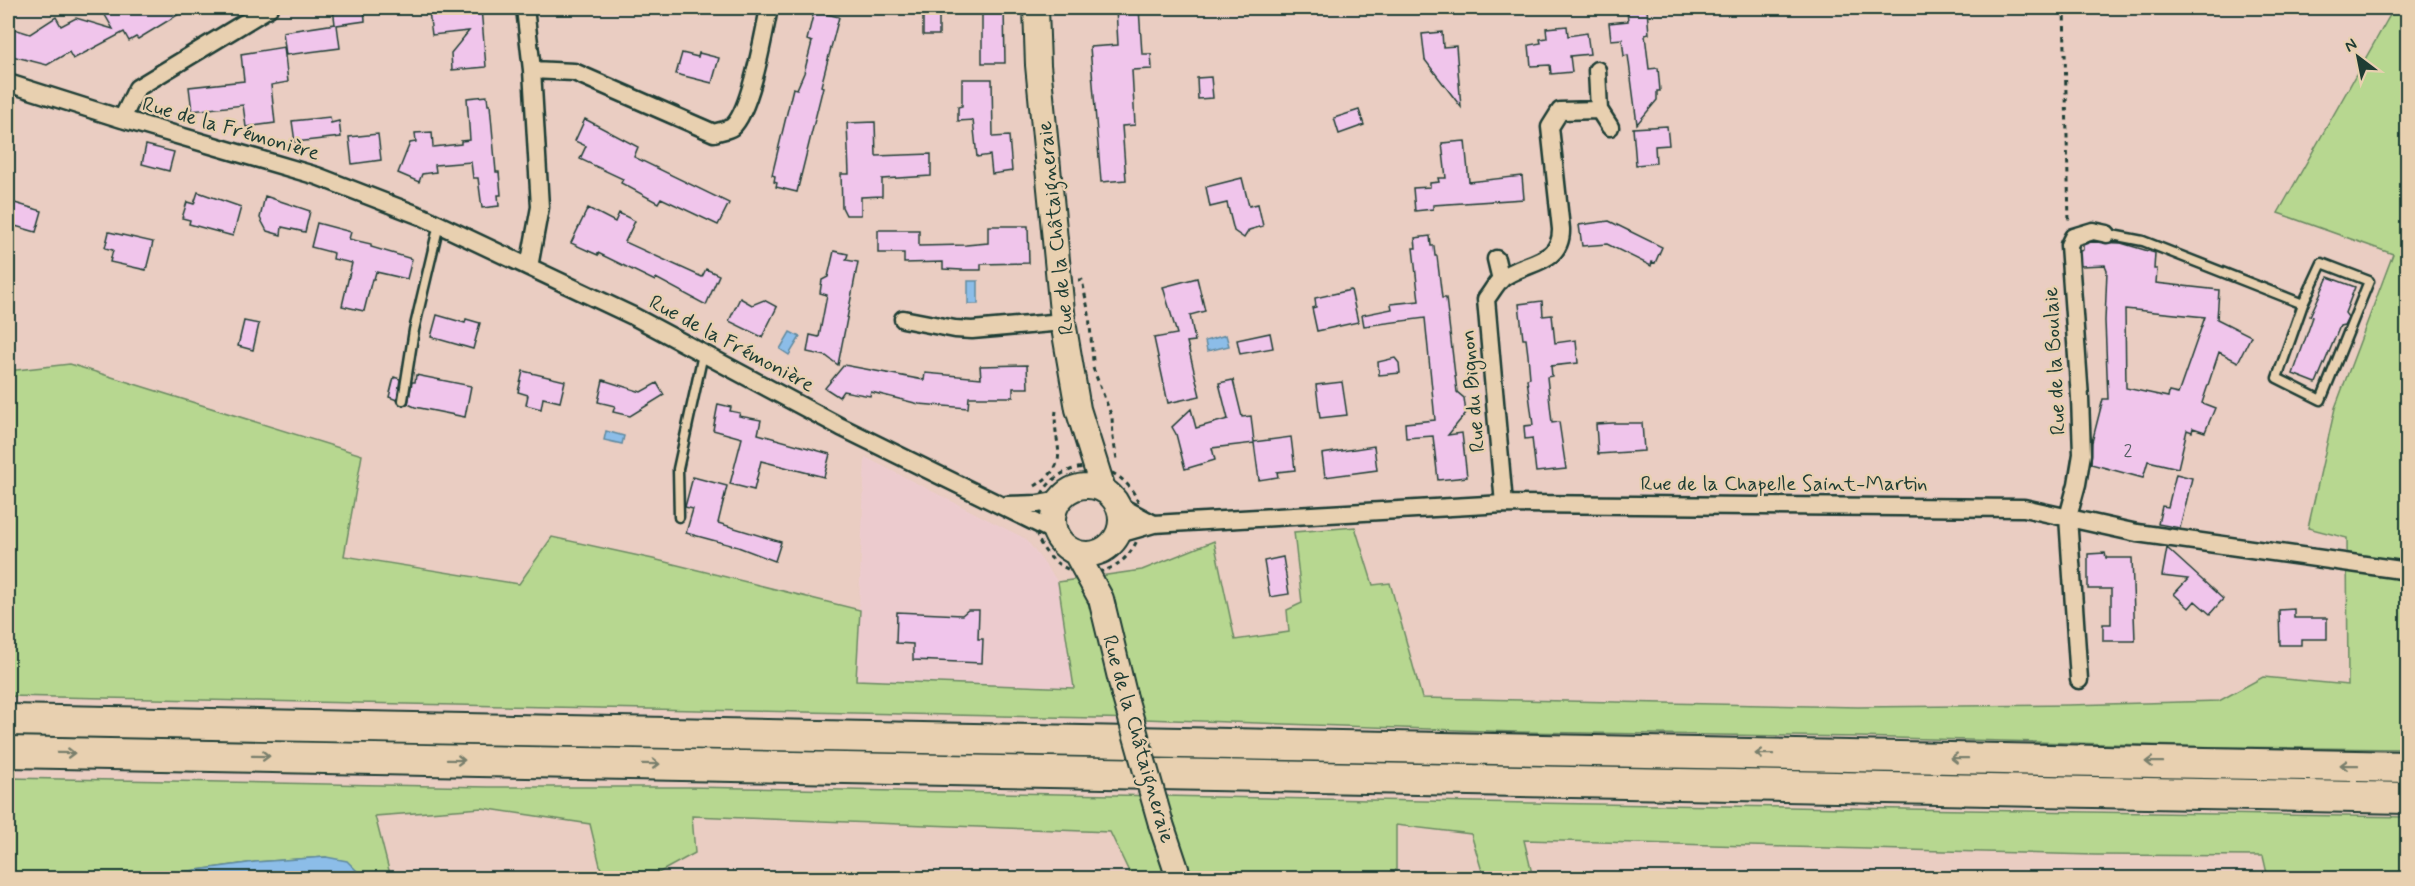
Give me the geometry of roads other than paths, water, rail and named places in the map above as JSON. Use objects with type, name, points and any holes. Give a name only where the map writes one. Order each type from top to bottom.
[{"type":"highway","points":[[8,720],[2408,766]]},
{"type":"highway","points":[[8,752],[2408,798]]},
{"type":"street","points":[[122,119],[137,88],[269,8]]},
{"type":"street","points":[[525,8],[532,70],[540,207],[529,267]]},
{"type":"street","points":[[532,70],[574,72],[714,133],[731,128],[742,112],[760,52],[769,8]]},
{"type":"street","name":"Rue de la Châtaigneraie","points":[[1036,8],[1038,65],[1063,322],[1078,410],[1084,483],[1121,514],[1101,599],[1124,694],[1179,879]]},
{"type":"street","points":[[1598,70],[1599,110],[1610,127]]},
{"type":"street","name":"Rue de la Frémonière","points":[[8,83],[317,176],[439,224],[633,316],[841,428],[1045,527]]},
{"type":"street","points":[[1496,259],[1501,280],[1542,260],[1557,249],[1561,229],[1550,127],[1560,111],[1599,110]]},
{"type":"street","name":"Rue de la Boulaie","points":[[2079,680],[2068,517],[2082,454],[2069,245],[2073,237],[2093,231],[2107,234]]},
{"type":"street","name":"Rue du Bignon","points":[[1501,280],[1486,299],[1504,504]]},
{"type":"street","points":[[903,319],[972,330],[1063,322]]},
{"type":"street","name":"Rue de la Frémonière","points":[[1002,505],[1084,483]]},
{"type":"street","name":"Rue de la Châtaigneraie","points":[[1084,483],[1054,510],[1045,527],[1067,548],[1116,543]]},
{"type":"street","name":"Rue de la Chapelle Saint-Martin","points":[[1116,543],[1504,504],[2024,508],[2137,532],[2408,571]]},
{"type":"lane","points":[[402,399],[414,330],[439,224]]},
{"type":"lane","points":[[2107,234],[2143,241],[2303,304]]},
{"type":"lane","points":[[2322,263],[2369,281],[2321,400],[2277,378],[2303,304],[2322,263]]},
{"type":"lane","points":[[679,517],[678,469],[703,354]]},
{"type":"water","points":[[968,281],[978,281],[978,304],[968,304]]},
{"type":"water","points":[[790,332],[800,337],[789,355],[780,349]]},
{"type":"water","points":[[1226,335],[1229,346],[1207,351],[1205,341]]},
{"type":"water","points":[[606,431],[624,436],[622,444],[604,440]]},
{"type":"water","points":[[326,857],[347,861],[364,878],[138,878],[255,862]]}]
